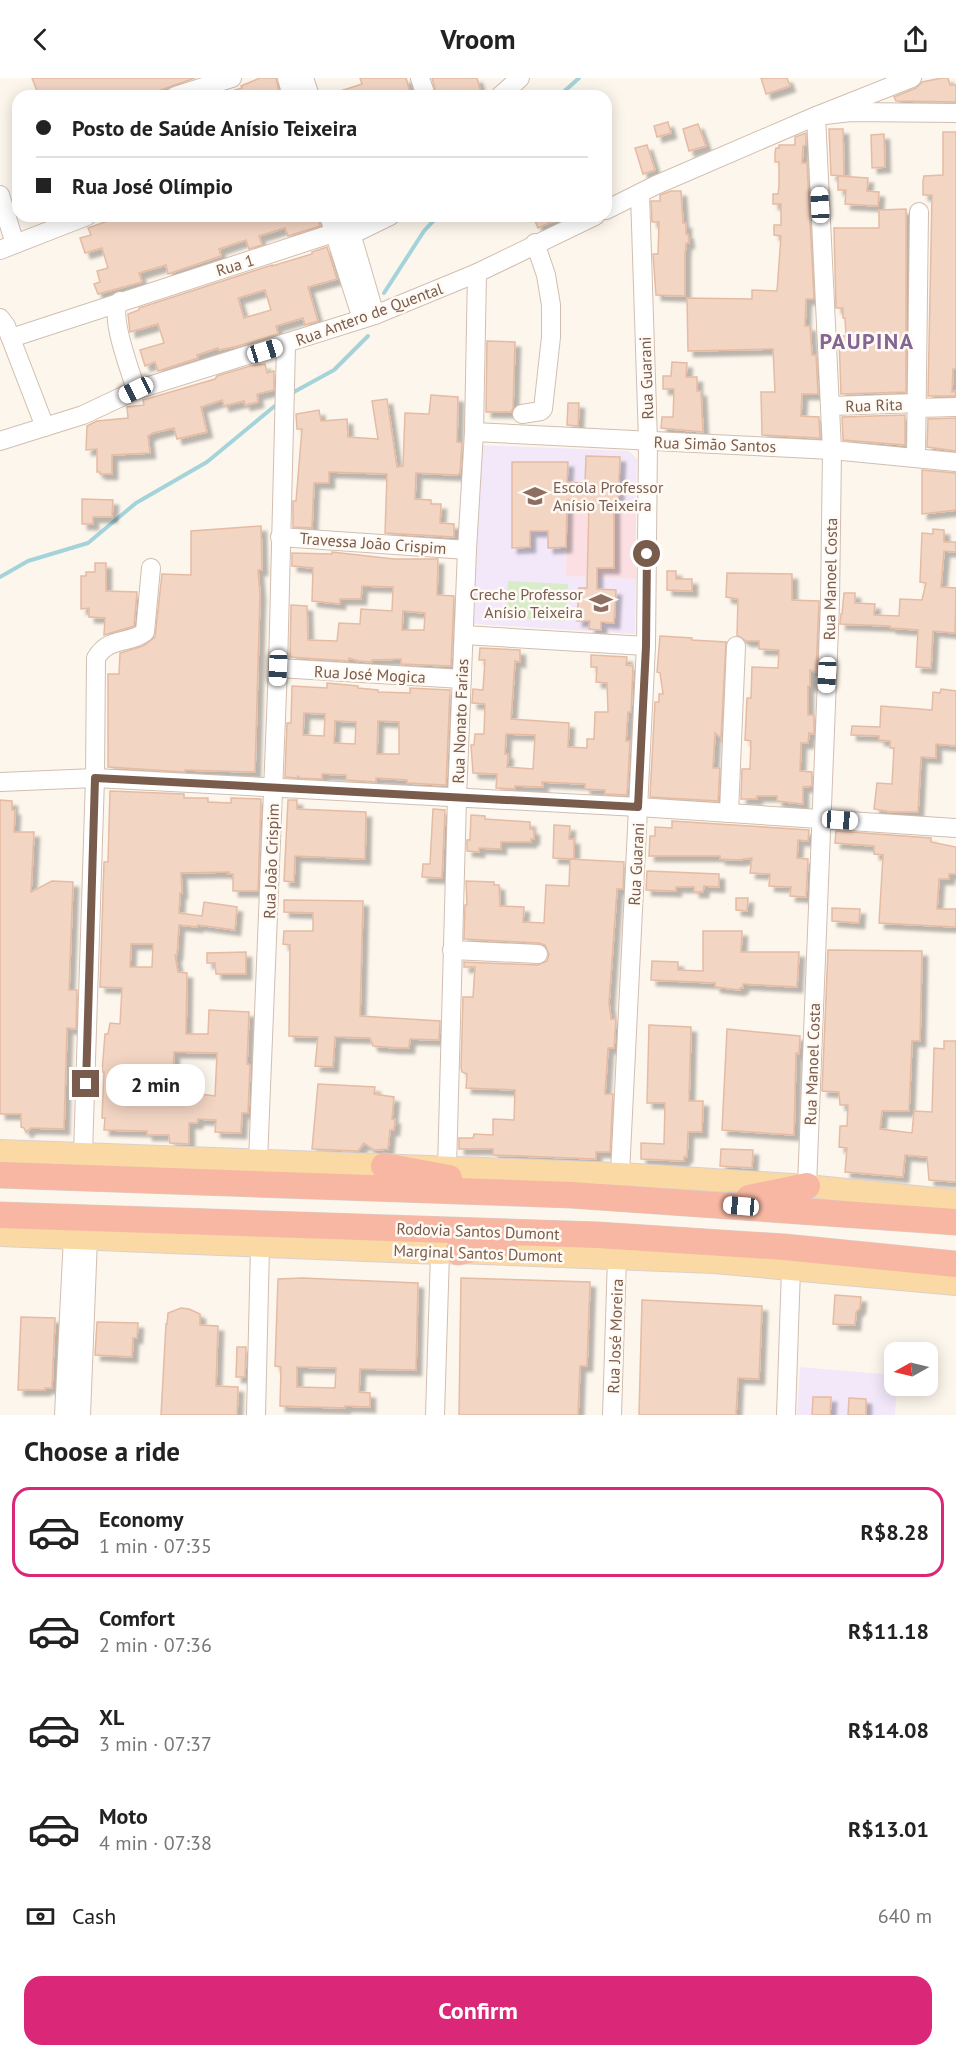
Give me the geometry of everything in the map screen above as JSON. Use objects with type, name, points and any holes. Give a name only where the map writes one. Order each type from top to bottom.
[{"type":"highway","points":[[384,1166],[447,1178],[505,1183],[571,1195]]},
{"type":"highway","points":[[0,1175],[571,1195],[956,1222]]},
{"type":"highway","points":[[717,1204],[807,1186]]},
{"type":"highway","name":"Rodovia Santos Dumont","points":[[0,1215],[598,1235],[784,1247],[956,1264]]},
{"type":"highway","points":[[449,1252],[496,1244],[598,1235]]},
{"type":"main road","points":[[0,1151],[620,1174],[807,1186],[956,1201]]},
{"type":"main road","name":"Marginal Santos Dumont","points":[[0,1235],[617,1257],[792,1269],[956,1284]]},
{"type":"street","points":[[194,90],[232,78]]},
{"type":"street","points":[[507,90],[520,78]]},
{"type":"street","points":[[612,207],[656,185],[816,116],[912,78]]},
{"type":"street","points":[[816,116],[851,112],[956,113]]},
{"type":"street","name":"Rua Manoel Costa","points":[[807,1186],[830,603],[832,450],[816,116]]},
{"type":"street","name":"Rua Guarani","points":[[620,1174],[646,646],[648,441],[640,194]]},
{"type":"street","points":[[0,195],[8,247],[71,222]]},
{"type":"street","points":[[916,457],[919,212]]},
{"type":"street","name":"Rua 1","points":[[10,338],[372,222]]},
{"type":"street","name":"Rua Antero de Quental","points":[[0,441],[83,415],[136,390],[286,345],[369,317],[477,273],[581,222]]},
{"type":"street","points":[[344,231],[369,317]]},
{"type":"street","points":[[522,414],[543,409],[551,337],[549,290],[535,243]]},
{"type":"street","name":"Rua Nonato Farias","points":[[447,1169],[457,798],[474,432],[477,273]]},
{"type":"street","points":[[120,301],[116,307],[118,328],[136,390]]},
{"type":"street","points":[[0,318],[6,326],[45,427]]},
{"type":"street","name":"Rua João Crispim","points":[[258,1161],[274,788],[286,345]]},
{"type":"street","name":"Rua Rita","points":[[831,406],[956,408]]},
{"type":"street","name":"Rua Simão Santos","points":[[474,432],[832,450],[956,462]]},
{"type":"street","name":"Travessa João Crispim","points":[[280,537],[467,550]]},
{"type":"street","points":[[83,1154],[95,778],[96,658],[99,652],[112,643],[140,636],[145,632],[151,568]]},
{"type":"street","points":[[464,635],[646,646]]},
{"type":"street","points":[[729,813],[736,646]]},
{"type":"street","name":"Rua José Mogica","points":[[278,668],[462,679]]},
{"type":"street","points":[[0,782],[95,778],[638,807],[956,828]]},
{"type":"street","points":[[452,950],[538,954]]},
{"type":"street","points":[[81,1238],[76,1348],[81,1415]]},
{"type":"street","points":[[256,1415],[260,1246]]},
{"type":"street","points":[[435,1415],[449,1252]]},
{"type":"street","name":"Rua José Moreira","points":[[612,1415],[617,1257]]},
{"type":"street","points":[[786,1415],[792,1269]]},
{"type":"street","points":[[64,1415],[76,1348]]},
{"type":"shaded area","points":[[481,445],[629,451],[637,459],[636,511],[567,511],[566,576],[636,579],[635,634],[474,624]]},
{"type":"shaded area","points":[[567,511],[636,511],[636,579],[566,576]]},
{"type":"shaded area","points":[[800,1367],[884,1374],[884,1396],[896,1396],[895,1415],[797,1415]]},
{"type":"green space","points":[[508,581],[568,584],[566,621],[506,618]]},
{"type":"building","points":[[32,78],[195,78],[161,90],[37,90]]},
{"type":"building","points":[[260,78],[276,78],[279,90],[235,90],[242,88],[241,86]]},
{"type":"building","points":[[360,78],[406,78],[409,90],[343,90],[362,84]]},
{"type":"building","points":[[432,78],[477,78],[480,90],[435,90]]},
{"type":"building","points":[[761,78],[787,78],[790,86],[766,94]]},
{"type":"building","points":[[948,78],[950,85],[956,85],[956,102],[896,101],[894,97],[916,88],[922,82]]},
{"type":"building","points":[[668,122],[671,133],[657,137],[654,126]]},
{"type":"building","points":[[698,124],[706,146],[689,151],[683,129]]},
{"type":"building","points":[[829,129],[843,129],[844,176],[831,175]]},
{"type":"building","points":[[943,132],[956,132],[956,369],[953,369],[952,392],[955,391],[956,396],[928,396],[932,195],[923,195],[923,181],[924,176],[943,175]]},
{"type":"building","points":[[806,133],[802,163],[807,163],[814,299],[806,299],[805,326],[810,326],[812,355],[816,355],[818,394],[802,394],[801,416],[819,417],[820,438],[762,435],[761,392],[775,392],[773,349],[688,351],[687,298],[752,299],[752,290],[777,291],[781,236],[774,235],[774,225],[781,225],[781,204],[773,204],[773,194],[778,194],[779,186],[779,162],[775,162],[775,152],[779,145],[795,145],[795,137]]},
{"type":"building","points":[[884,134],[885,167],[872,168],[871,135]]},
{"type":"building","points":[[647,145],[655,170],[643,174],[635,148]]},
{"type":"building","points":[[838,176],[868,178],[867,191],[879,192],[878,206],[845,204],[846,190],[838,190]]},
{"type":"building","points":[[671,191],[681,191],[683,223],[686,223],[686,234],[688,234],[689,243],[686,243],[685,254],[685,296],[656,295],[653,254],[658,254],[659,222],[652,222],[651,201],[660,201],[660,195]]},
{"type":"building","points":[[906,209],[906,392],[841,394],[839,336],[846,336],[843,308],[836,308],[834,228],[879,228],[879,210]]},
{"type":"building","points":[[105,222],[319,222],[320,226],[288,236],[285,228],[259,236],[262,245],[249,249],[246,240],[219,249],[221,256],[168,274],[166,265],[139,273],[142,282],[98,294],[94,284],[100,282],[97,271],[108,268],[102,248],[85,253],[80,238],[91,235],[88,228]]},
{"type":"building","points":[[536,222],[552,222],[538,228]]},
{"type":"building","points":[[327,247],[337,279],[308,287],[318,321],[305,325],[303,318],[276,326],[278,334],[238,346],[219,350],[218,348],[197,355],[198,358],[158,371],[155,362],[145,366],[140,350],[164,343],[158,324],[130,332],[128,314],[139,308],[312,254],[312,252]],"holes":[[[265,290],[271,310],[244,318],[238,298]]]},
{"type":"building","points":[[487,341],[515,342],[511,412],[486,412]]},
{"type":"building","points":[[672,362],[687,363],[686,377],[697,377],[697,391],[701,391],[703,432],[661,428],[662,417],[673,417],[674,389],[663,389],[663,376],[671,376]]},
{"type":"building","points":[[265,364],[267,373],[274,371],[274,390],[257,394],[258,402],[245,405],[244,401],[224,406],[222,400],[201,407],[207,432],[177,439],[174,428],[153,433],[148,436],[150,453],[112,455],[112,474],[97,472],[97,449],[86,450],[87,426],[97,421],[128,418],[127,407],[144,405],[143,400],[250,366]]},
{"type":"building","points":[[431,395],[458,397],[457,442],[462,443],[460,473],[457,475],[416,473],[415,499],[431,500],[431,504],[441,504],[440,523],[454,524],[454,537],[385,533],[387,474],[329,472],[329,483],[314,483],[312,528],[293,527],[293,501],[296,501],[302,429],[297,429],[296,414],[319,410],[321,421],[347,419],[348,437],[378,439],[372,401],[387,399],[397,467],[403,466],[405,413],[429,414]]},
{"type":"building","points":[[568,403],[579,403],[578,426],[567,425]]},
{"type":"building","points":[[905,415],[905,445],[843,440],[842,417]]},
{"type":"building","points":[[956,418],[956,451],[927,447],[928,419]]},
{"type":"building","points":[[586,456],[620,457],[618,503],[614,503],[614,568],[597,568],[597,589],[616,590],[614,623],[601,622],[601,630],[589,629],[590,621],[577,621],[579,588],[587,588],[589,502],[567,500],[566,547],[548,548],[548,531],[530,531],[530,547],[512,548],[512,462],[568,462],[567,482],[585,483]]},
{"type":"building","points":[[922,470],[956,473],[956,510],[922,514]]},
{"type":"building","points":[[82,499],[113,500],[112,517],[93,517],[93,524],[82,524]]},
{"type":"building","points":[[261,526],[262,570],[258,570],[260,594],[255,772],[185,770],[185,772],[108,767],[108,674],[119,674],[120,653],[143,646],[155,637],[162,574],[191,575],[191,531]]},
{"type":"building","points":[[933,529],[944,530],[944,542],[956,542],[956,552],[944,551],[941,587],[956,588],[955,633],[933,631],[931,668],[916,667],[918,630],[891,628],[890,626],[840,624],[841,614],[844,593],[855,593],[855,603],[875,604],[874,615],[899,616],[900,599],[922,600],[926,583],[920,582],[922,533],[933,534]]},
{"type":"building","points":[[332,552],[394,559],[438,559],[437,595],[454,596],[451,666],[401,664],[401,659],[372,660],[372,662],[349,658],[348,661],[290,657],[291,605],[307,606],[308,640],[337,641],[339,623],[360,624],[361,609],[392,611],[393,587],[362,586],[361,599],[340,599],[340,604],[312,601],[313,568],[292,566],[292,553],[332,554]],"holes":[[[403,611],[425,613],[424,630],[402,630]]]},
{"type":"building","points":[[95,563],[106,563],[106,591],[137,592],[134,626],[104,635],[105,618],[89,617],[89,608],[81,609],[81,576],[86,576],[86,572],[95,572]]},
{"type":"building","points":[[667,571],[676,571],[676,579],[692,579],[692,591],[667,590]]},
{"type":"building","points":[[727,573],[792,574],[792,600],[819,601],[816,672],[810,670],[810,686],[808,686],[808,715],[814,715],[814,734],[809,733],[808,743],[801,743],[800,771],[812,772],[812,786],[803,787],[803,804],[777,801],[777,796],[741,799],[742,769],[750,769],[751,741],[745,740],[747,698],[751,698],[752,667],[778,668],[779,650],[759,649],[759,641],[746,641],[737,635],[738,599],[726,597]]},
{"type":"building","points":[[660,636],[726,642],[721,738],[715,733],[713,768],[720,768],[718,801],[650,797],[655,702],[659,702],[659,694],[663,694],[660,673],[657,672]]},
{"type":"building","points":[[480,648],[520,650],[520,662],[515,661],[511,719],[569,723],[568,747],[587,748],[587,739],[594,739],[595,712],[608,712],[607,683],[596,682],[597,667],[591,667],[591,655],[627,657],[626,665],[633,666],[631,712],[628,712],[626,741],[630,741],[627,795],[605,794],[605,790],[585,789],[585,784],[542,782],[543,787],[496,788],[497,774],[473,773],[471,745],[474,745],[475,734],[484,734],[485,704],[472,703],[473,689],[483,690],[485,660],[479,660]],"holes":[[[506,734],[535,735],[533,769],[507,767]]]},
{"type":"building","points":[[327,683],[358,686],[358,688],[378,690],[378,692],[410,693],[410,688],[450,690],[446,785],[407,783],[407,780],[376,778],[376,782],[346,780],[346,775],[322,774],[322,779],[285,777],[287,723],[291,723],[292,686],[327,688]],"holes":[[[304,713],[325,714],[324,736],[303,735]],[[335,721],[356,722],[355,744],[334,743]],[[378,721],[399,722],[399,754],[377,754]]]},
{"type":"building","points":[[941,689],[956,691],[956,746],[936,744],[936,758],[921,757],[918,812],[891,812],[874,809],[877,783],[892,784],[894,748],[890,748],[890,741],[879,740],[879,736],[851,735],[852,726],[880,727],[881,706],[932,710],[933,692],[940,693]]},
{"type":"building","points":[[110,791],[184,794],[184,798],[208,798],[208,802],[231,803],[231,798],[261,799],[258,891],[233,891],[233,874],[228,874],[229,872],[181,873],[182,893],[180,893],[179,913],[202,916],[204,902],[237,907],[235,930],[179,925],[177,955],[175,955],[178,972],[187,973],[186,1034],[208,1034],[209,1010],[249,1012],[248,1113],[242,1113],[241,1133],[215,1132],[216,1120],[198,1119],[197,1123],[189,1123],[189,1144],[170,1143],[169,1135],[147,1135],[147,1131],[104,1130],[105,1118],[102,1118],[104,1072],[102,1072],[105,1034],[108,1034],[110,1023],[120,1024],[122,988],[100,987],[104,862],[108,862]],"holes":[[[131,944],[153,944],[152,967],[130,967]],[[174,1052],[217,1053],[215,1096],[191,1093],[191,1073],[173,1072]]]},
{"type":"building","points":[[0,800],[12,801],[12,810],[15,810],[14,832],[34,832],[31,892],[52,881],[73,882],[69,990],[77,990],[76,1029],[67,1028],[64,1129],[31,1128],[26,1132],[21,1127],[21,1114],[0,1114]]},
{"type":"building","points":[[288,800],[297,800],[297,809],[366,812],[365,859],[295,856],[294,882],[284,881]]},
{"type":"building","points":[[433,809],[445,810],[442,878],[422,877],[423,864],[430,864]]},
{"type":"building","points":[[471,815],[485,816],[485,819],[530,822],[530,829],[534,830],[534,839],[531,839],[531,842],[501,842],[501,849],[479,848],[479,852],[467,851]]},
{"type":"building","points":[[672,821],[809,830],[808,841],[798,840],[797,858],[808,859],[806,897],[790,896],[791,887],[769,886],[770,874],[750,873],[752,858],[738,860],[720,859],[720,856],[649,856],[650,836],[655,836],[655,827],[672,828]]},
{"type":"building","points":[[554,825],[570,826],[569,839],[574,839],[574,859],[553,858]]},
{"type":"building","points":[[836,831],[931,838],[931,842],[956,847],[956,874],[949,874],[949,879],[939,879],[937,909],[956,909],[956,927],[879,923],[883,855],[874,854],[874,846],[835,843]]},
{"type":"building","points":[[570,859],[624,862],[623,889],[617,889],[609,1003],[611,1019],[616,1019],[614,1048],[608,1048],[605,1094],[613,1094],[610,1152],[596,1152],[596,1159],[493,1155],[493,1149],[459,1149],[459,1138],[473,1138],[474,1134],[493,1135],[493,1119],[514,1120],[515,1090],[466,1088],[467,1074],[462,1072],[461,1068],[463,997],[473,997],[475,967],[464,967],[464,962],[538,965],[547,961],[549,954],[545,945],[539,943],[464,939],[465,905],[467,905],[466,881],[494,882],[494,885],[499,885],[500,906],[524,907],[523,922],[544,923],[546,885],[569,886]]},
{"type":"building","points":[[647,871],[719,874],[719,887],[704,886],[703,892],[694,892],[694,887],[676,887],[676,891],[646,890]]},
{"type":"building","points":[[736,898],[748,898],[747,911],[736,910]]},
{"type":"building","points":[[284,900],[363,901],[360,1016],[440,1021],[439,1040],[410,1039],[409,1048],[396,1048],[373,1046],[370,1038],[335,1037],[333,1067],[315,1066],[318,1037],[289,1036],[290,945],[283,944],[284,931],[313,931],[313,913],[284,912]]},
{"type":"building","points":[[832,908],[860,909],[859,923],[832,921]]},
{"type":"building","points":[[703,931],[742,931],[741,952],[799,952],[797,987],[743,984],[740,990],[715,987],[715,983],[651,980],[652,961],[678,962],[678,970],[703,971]]},
{"type":"building","points":[[828,950],[922,951],[920,1041],[912,1041],[909,1111],[882,1111],[880,1129],[912,1133],[914,1111],[932,1112],[934,1048],[944,1049],[944,1041],[956,1041],[956,1182],[929,1180],[927,1157],[905,1155],[903,1177],[845,1172],[847,1148],[839,1147],[840,1126],[847,1126],[848,1105],[840,1105],[839,1092],[822,1091]]},
{"type":"building","points":[[246,952],[246,974],[216,974],[215,963],[207,963],[207,953]]},
{"type":"building","points":[[649,1025],[691,1027],[689,1101],[703,1101],[702,1132],[688,1132],[687,1157],[684,1157],[684,1161],[641,1159],[641,1143],[664,1144],[665,1103],[647,1103]]},
{"type":"building","points":[[727,1029],[800,1036],[799,1054],[796,1053],[794,1135],[722,1130]]},
{"type":"building","points":[[318,1084],[375,1087],[374,1094],[394,1097],[392,1119],[395,1119],[394,1130],[390,1130],[388,1149],[374,1150],[364,1143],[358,1151],[312,1149]]},
{"type":"building","points":[[721,1149],[753,1150],[752,1168],[720,1166]]},
{"type":"building","points":[[461,1278],[590,1282],[587,1366],[580,1366],[578,1415],[459,1415]]},
{"type":"building","points":[[278,1279],[418,1283],[416,1370],[360,1369],[359,1392],[370,1393],[370,1407],[280,1406],[281,1367],[275,1366]],"holes":[[[297,1367],[336,1368],[335,1388],[297,1387]]]},
{"type":"building","points":[[835,1295],[861,1297],[855,1325],[833,1324]]},
{"type":"building","points":[[642,1300],[762,1306],[759,1379],[738,1378],[736,1415],[639,1415]]},
{"type":"building","points":[[181,1308],[200,1314],[200,1325],[218,1326],[216,1386],[238,1387],[237,1415],[161,1415],[168,1313]]},
{"type":"building","points":[[21,1317],[55,1318],[52,1388],[18,1390]]},
{"type":"building","points":[[97,1322],[138,1323],[137,1338],[133,1338],[132,1357],[95,1355]]},
{"type":"building","points":[[237,1347],[246,1347],[245,1377],[236,1377]]},
{"type":"building","points":[[813,1397],[831,1397],[830,1415],[812,1415]]},
{"type":"building","points":[[849,1398],[866,1399],[866,1415],[848,1415]]},
{"type":"waterway","points":[[566,90],[579,78]]},
{"type":"waterway","points":[[384,293],[424,231],[432,222]]},
{"type":"waterway","points":[[292,393],[334,370],[368,336]]},
{"type":"waterway","points":[[0,577],[28,561],[88,543],[136,503],[207,462],[276,405]]},
{"type":"place","name":"Escola Professor Anísio Teixeira","points":[[535,496]]},
{"type":"place","name":"Creche Professor Anísio Teixeira","points":[[601,603]]},
{"type":"district","name":"PAUPINA","points":[[867,341]]},
{"type":"route","points":[[86,1084],[95,778],[638,807],[646,646],[647,554]]}]
